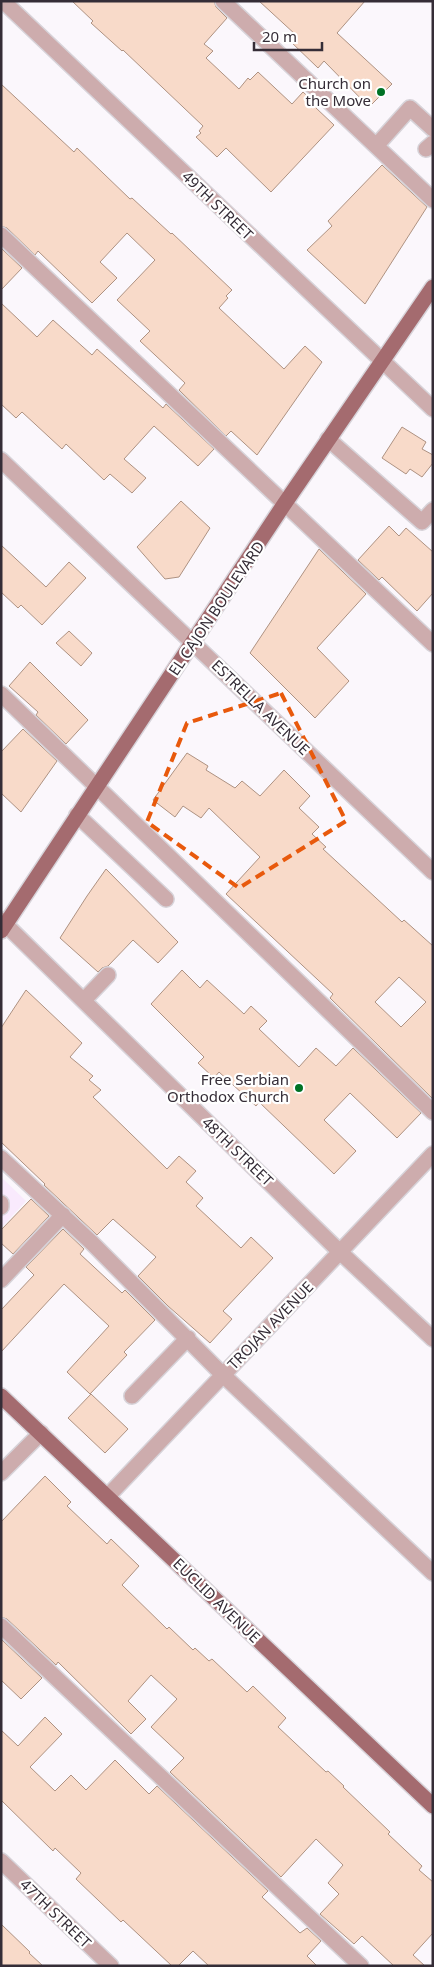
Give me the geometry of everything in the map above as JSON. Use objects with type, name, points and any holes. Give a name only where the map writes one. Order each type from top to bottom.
[{"type":"main road","name":"EL CAJON BOULEVARD","points":[[3,925],[285,503],[431,293]]},
{"type":"main road","name":"EUCLID AVENUE","points":[[3,1401],[41,1433],[108,1496],[433,1806]]},
{"type":"street","name":"49TH STREET","points":[[3,1],[433,409]]},
{"type":"street","points":[[223,1],[433,200]]},
{"type":"street","points":[[376,146],[410,108],[433,129]]},
{"type":"street","points":[[1,235],[433,644]]},
{"type":"street","points":[[328,440],[422,522],[433,510]]},
{"type":"street","name":"ESTRELLA AVENUE","points":[[1,460],[433,872]]},
{"type":"street","points":[[1,694],[433,1112]]},
{"type":"street","points":[[77,815],[166,899]]},
{"type":"street","name":"48TH STREET","points":[[3,925],[84,1000],[340,1252],[433,1340]]},
{"type":"street","points":[[84,1000],[108,975]]},
{"type":"street","name":"TROJAN AVENUE","points":[[108,1496],[433,1154]]},
{"type":"street","points":[[1,1158],[63,1215],[224,1375],[433,1573]]},
{"type":"street","points":[[1,1202],[1,1207]]},
{"type":"street","points":[[1,1280],[63,1215]]},
{"type":"street","points":[[132,1396],[188,1338]]},
{"type":"street","points":[[1,1473],[41,1433]]},
{"type":"street","points":[[1,1626],[361,1966]]},
{"type":"street","name":"47TH STREET","points":[[1,1861],[111,1966]]},
{"type":"highlighted area","points":[[281,693],[346,821],[239,888],[147,822],[187,723]]},
{"type":"shaded area","points":[[1,1177],[26,1201],[1,1228]]},
{"type":"building","points":[[72,1],[214,1],[216,7],[227,18],[204,44],[213,51],[206,58],[239,89],[248,78],[250,80],[258,72],[292,104],[303,92],[334,125],[271,192],[226,148],[217,157],[196,137],[201,133],[199,131],[203,126],[123,50],[91,23],[93,21]]},
{"type":"building","points":[[259,1],[365,1],[337,33],[392,84],[369,107],[324,61],[318,68],[290,41],[296,35]]},
{"type":"building","points":[[1,84],[74,152],[77,148],[130,199],[132,198],[172,233],[232,290],[219,308],[284,369],[305,346],[322,362],[257,455],[231,431],[226,436],[179,390],[185,383],[140,341],[150,331],[117,300],[155,260],[127,233],[100,262],[117,278],[92,303],[38,251],[35,255],[7,228],[1,226]]},
{"type":"building","points":[[382,165],[427,207],[365,304],[307,250],[332,226],[328,221]]},
{"type":"building","points":[[1,248],[22,268],[1,290]]},
{"type":"building","points":[[1,303],[37,337],[53,320],[92,355],[97,349],[163,408],[166,404],[214,449],[198,466],[154,426],[124,459],[146,478],[132,493],[110,474],[104,480],[66,444],[62,449],[22,412],[16,418],[1,404]]},
{"type":"building","points":[[402,427],[426,442],[422,449],[433,455],[433,463],[422,477],[410,469],[406,474],[382,458]]},
{"type":"building","points":[[181,501],[210,528],[179,577],[165,579],[137,547]]},
{"type":"building","points":[[389,526],[399,536],[406,528],[433,552],[433,593],[417,611],[382,577],[379,580],[358,560]]},
{"type":"building","points":[[1,545],[46,587],[69,562],[86,578],[42,625],[21,605],[18,608],[1,592]]},
{"type":"building","points":[[319,549],[366,594],[317,648],[349,681],[315,718],[250,653]]},
{"type":"building","points":[[69,631],[92,653],[81,666],[56,643]]},
{"type":"building","points":[[30,662],[88,720],[66,744],[36,715],[38,712],[9,686]]},
{"type":"building","points":[[23,729],[57,761],[21,812],[1,793],[1,752]]},
{"type":"building","points":[[187,753],[208,766],[206,770],[235,788],[242,781],[260,796],[284,770],[310,796],[299,808],[319,827],[312,834],[326,847],[323,849],[402,922],[404,920],[433,946],[433,1099],[330,998],[333,994],[226,894],[260,857],[209,808],[201,818],[183,806],[175,817],[153,800]],"holes":[[[399,977],[426,1002],[401,1027],[375,1002]]]},
{"type":"building","points":[[106,869],[178,942],[158,963],[133,940],[108,966],[98,972],[60,938]]},
{"type":"building","points":[[182,970],[200,988],[207,980],[244,1014],[251,1006],[267,1021],[259,1029],[299,1067],[316,1048],[336,1066],[353,1048],[421,1113],[397,1138],[350,1093],[324,1120],[356,1151],[334,1174],[259,1102],[256,1106],[219,1072],[214,1078],[198,1063],[204,1057],[151,1004]]},
{"type":"building","points":[[26,990],[82,1043],[70,1057],[93,1076],[89,1080],[101,1090],[93,1097],[167,1169],[179,1156],[196,1171],[186,1182],[203,1198],[196,1206],[241,1248],[251,1237],[273,1258],[223,1311],[232,1319],[210,1343],[168,1306],[138,1276],[156,1257],[113,1219],[97,1235],[1,1142],[1,1028]]},
{"type":"building","points":[[31,1199],[49,1216],[13,1254],[1,1243],[1,1230]]},
{"type":"building","points":[[63,1229],[84,1249],[80,1254],[122,1293],[125,1290],[155,1320],[124,1352],[127,1355],[90,1394],[67,1372],[109,1326],[64,1284],[1,1352],[1,1310],[34,1275],[26,1267]]},
{"type":"building","points":[[91,1394],[128,1429],[105,1453],[68,1418]]},
{"type":"building","points":[[45,1476],[71,1502],[67,1506],[107,1544],[111,1539],[139,1566],[122,1585],[167,1629],[169,1627],[193,1650],[195,1648],[209,1661],[212,1659],[247,1692],[253,1686],[286,1718],[278,1727],[326,1772],[328,1771],[344,1786],[390,1832],[388,1834],[422,1866],[419,1870],[433,1882],[433,1933],[413,1955],[425,1966],[394,1966],[362,1936],[354,1944],[320,1914],[339,1894],[328,1883],[343,1865],[316,1839],[281,1877],[170,1772],[184,1758],[151,1727],[177,1699],[151,1675],[128,1701],[146,1719],[131,1734],[58,1662],[56,1665],[7,1619],[1,1617],[1,1522]]},
{"type":"building","points":[[1,1639],[42,1678],[21,1699],[1,1680]]},
{"type":"building","points":[[45,1717],[62,1734],[30,1767],[55,1791],[71,1775],[86,1790],[115,1760],[149,1794],[157,1786],[268,1891],[262,1897],[300,1933],[307,1928],[321,1941],[307,1956],[317,1966],[209,1966],[193,1951],[178,1966],[172,1966],[123,1920],[121,1922],[76,1879],[81,1873],[55,1848],[53,1851],[1,1800],[1,1730],[18,1746]]},
{"type":"building","points":[[1,1924],[29,1953],[43,1966],[1,1966]]},
{"type":"place","name":"Church on the Move","points":[[381,92]]},
{"type":"place","name":"Free Serbian Orthodox Church","points":[[299,1088]]}]
